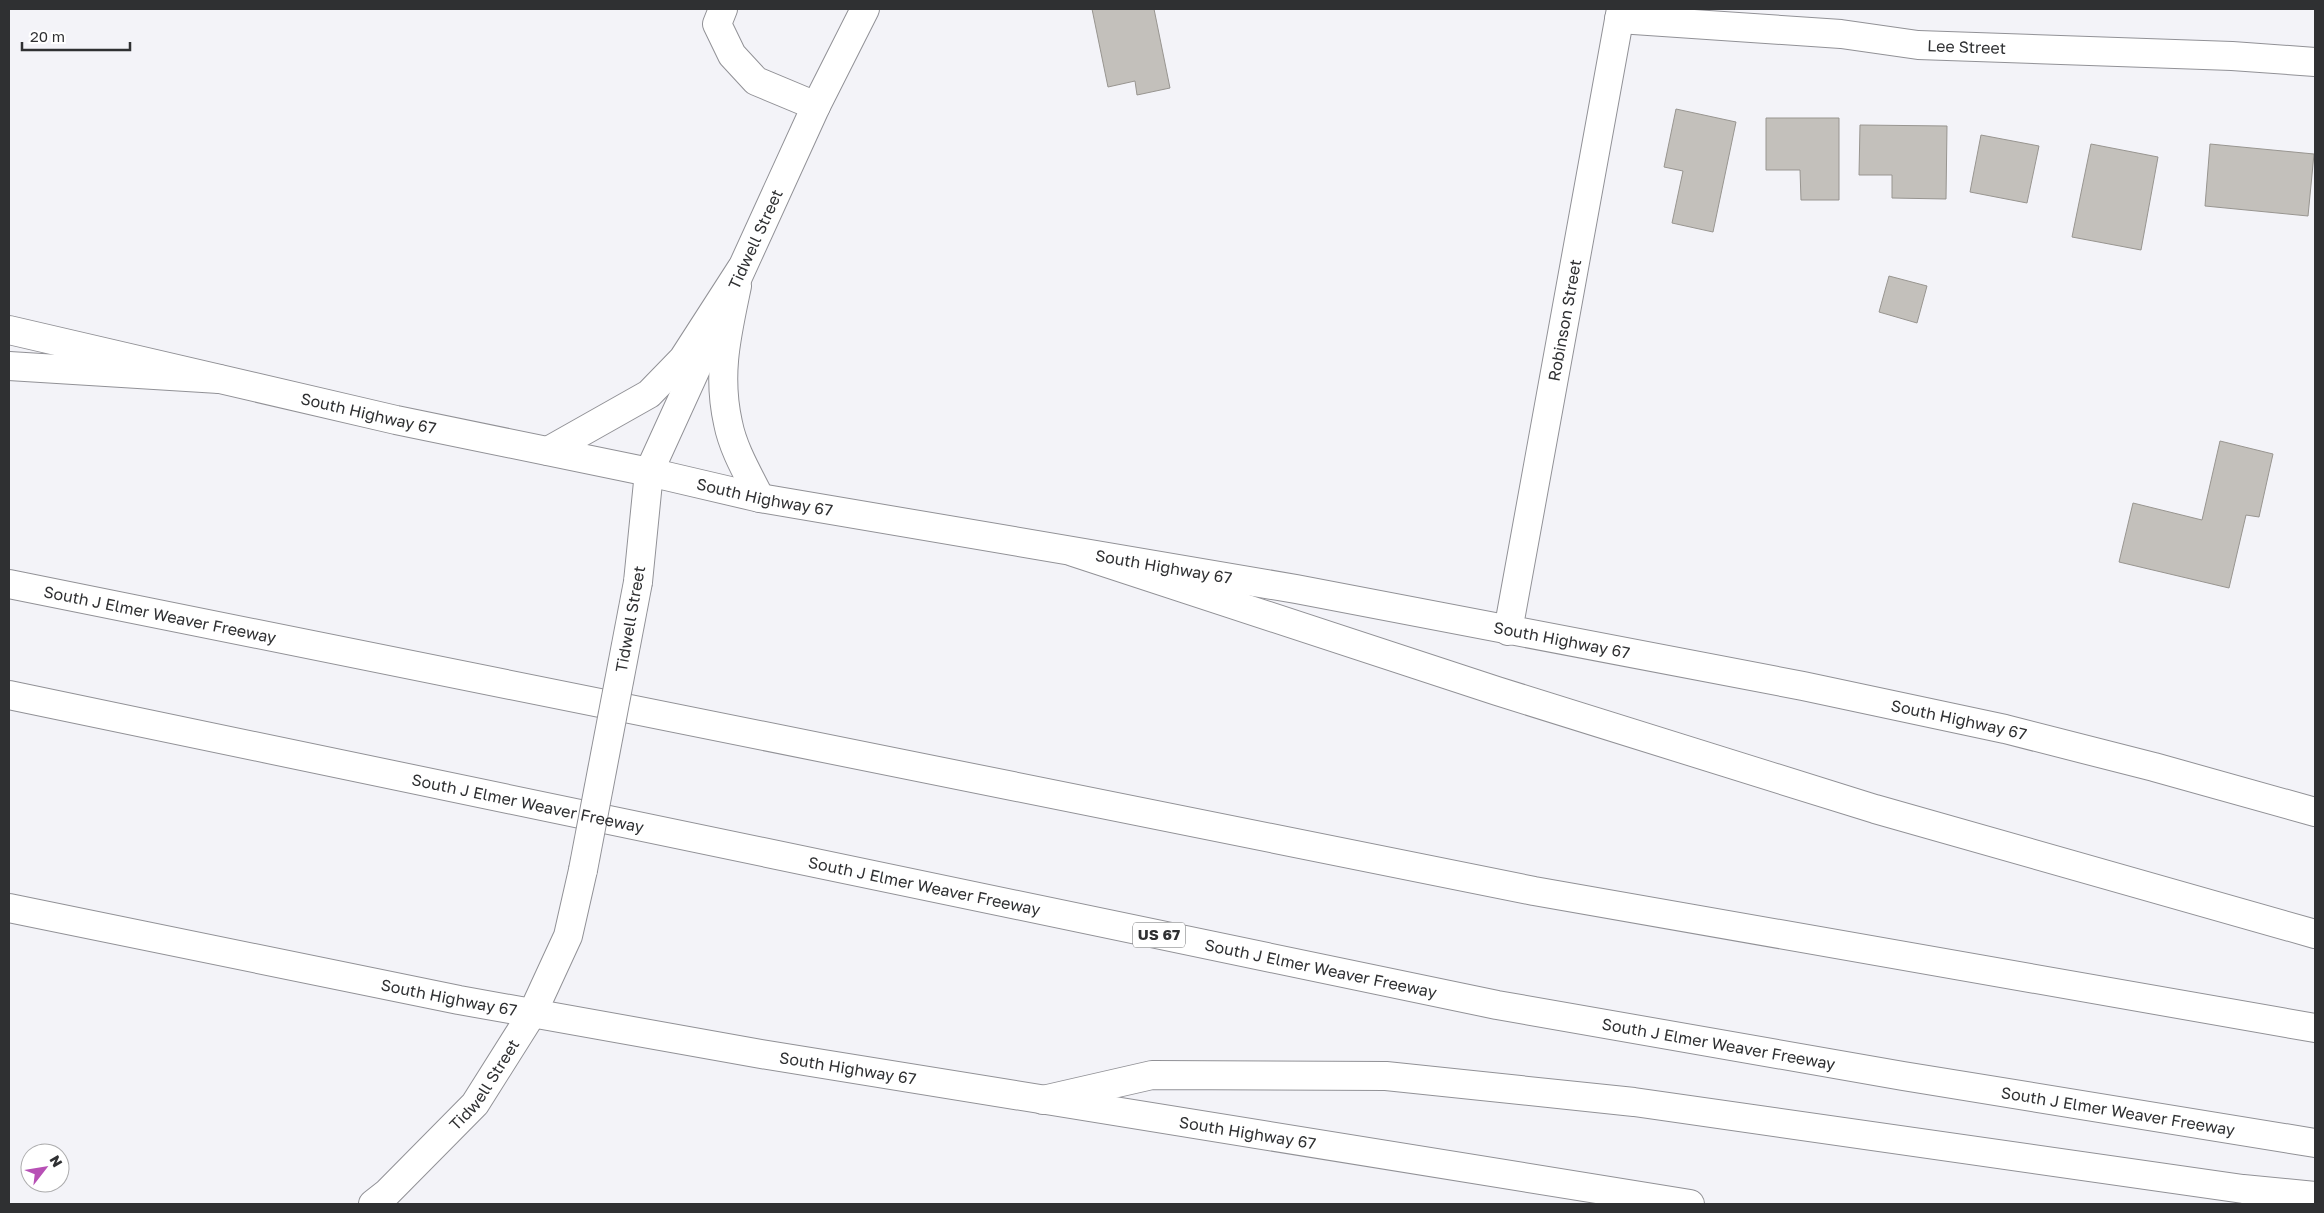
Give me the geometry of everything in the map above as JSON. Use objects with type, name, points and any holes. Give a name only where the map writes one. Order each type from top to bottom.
[{"type":"main road","points":[[723,9],[717,24],[732,55],[756,81],[816,106]]},
{"type":"main road","name":"Tidwell Street","points":[[372,1204],[387,1193],[475,1104],[533,1012],[568,936],[583,870],[638,582],[649,472],[816,106],[855,12]]},
{"type":"main road","name":"Lee Street","points":[[1620,14],[1840,34],[1918,45],[2232,56],[2315,62]]},
{"type":"main road","name":"Robinson Street","points":[[1508,631],[1620,14]]},
{"type":"main road","points":[[548,451],[648,394],[683,359],[741,269]]},
{"type":"main road","points":[[741,269],[725,340],[722,376],[728,425],[740,458],[760,498]]},
{"type":"main road","name":"South Highway 67","points":[[9,330],[396,420],[649,472],[760,498],[1296,589],[1803,686],[2005,729],[2154,766],[2315,812]]},
{"type":"main road","points":[[9,366],[219,379]]},
{"type":"main road","points":[[1073,552],[1487,688],[1875,809],[2315,934]]},
{"type":"main road","name":"South J Elmer Weaver Freeway","points":[[9,584],[1534,891],[2315,1028]]},
{"type":"main road","name":"South J Elmer Weaver Freeway","points":[[9,695],[1497,1005],[1893,1074],[2315,1143]]},
{"type":"main road","name":"South Highway 67","points":[[9,908],[459,1000],[761,1054],[1690,1204]]},
{"type":"main road","points":[[1043,1100],[1152,1075],[1386,1076],[1634,1102],[2244,1189],[2315,1196]]},
{"type":"building","points":[[1092,9],[1154,9],[1170,88],[1137,95],[1135,81],[1108,87]]},
{"type":"building","points":[[1676,109],[1736,122],[1713,232],[1672,223],[1683,171],[1664,167]]},
{"type":"building","points":[[1766,118],[1839,118],[1839,200],[1801,200],[1800,170],[1766,170]]},
{"type":"building","points":[[1860,125],[1947,126],[1946,199],[1892,198],[1892,175],[1859,175]]},
{"type":"building","points":[[1981,135],[2039,146],[2027,203],[1970,192]]},
{"type":"building","points":[[2091,144],[2158,157],[2141,250],[2072,237]]},
{"type":"building","points":[[2210,144],[2314,154],[2308,216],[2205,206]]},
{"type":"building","points":[[1889,276],[1927,286],[1917,323],[1879,312]]},
{"type":"building","points":[[2220,441],[2273,454],[2259,517],[2246,515],[2229,588],[2119,562],[2133,503],[2202,520]]}]
